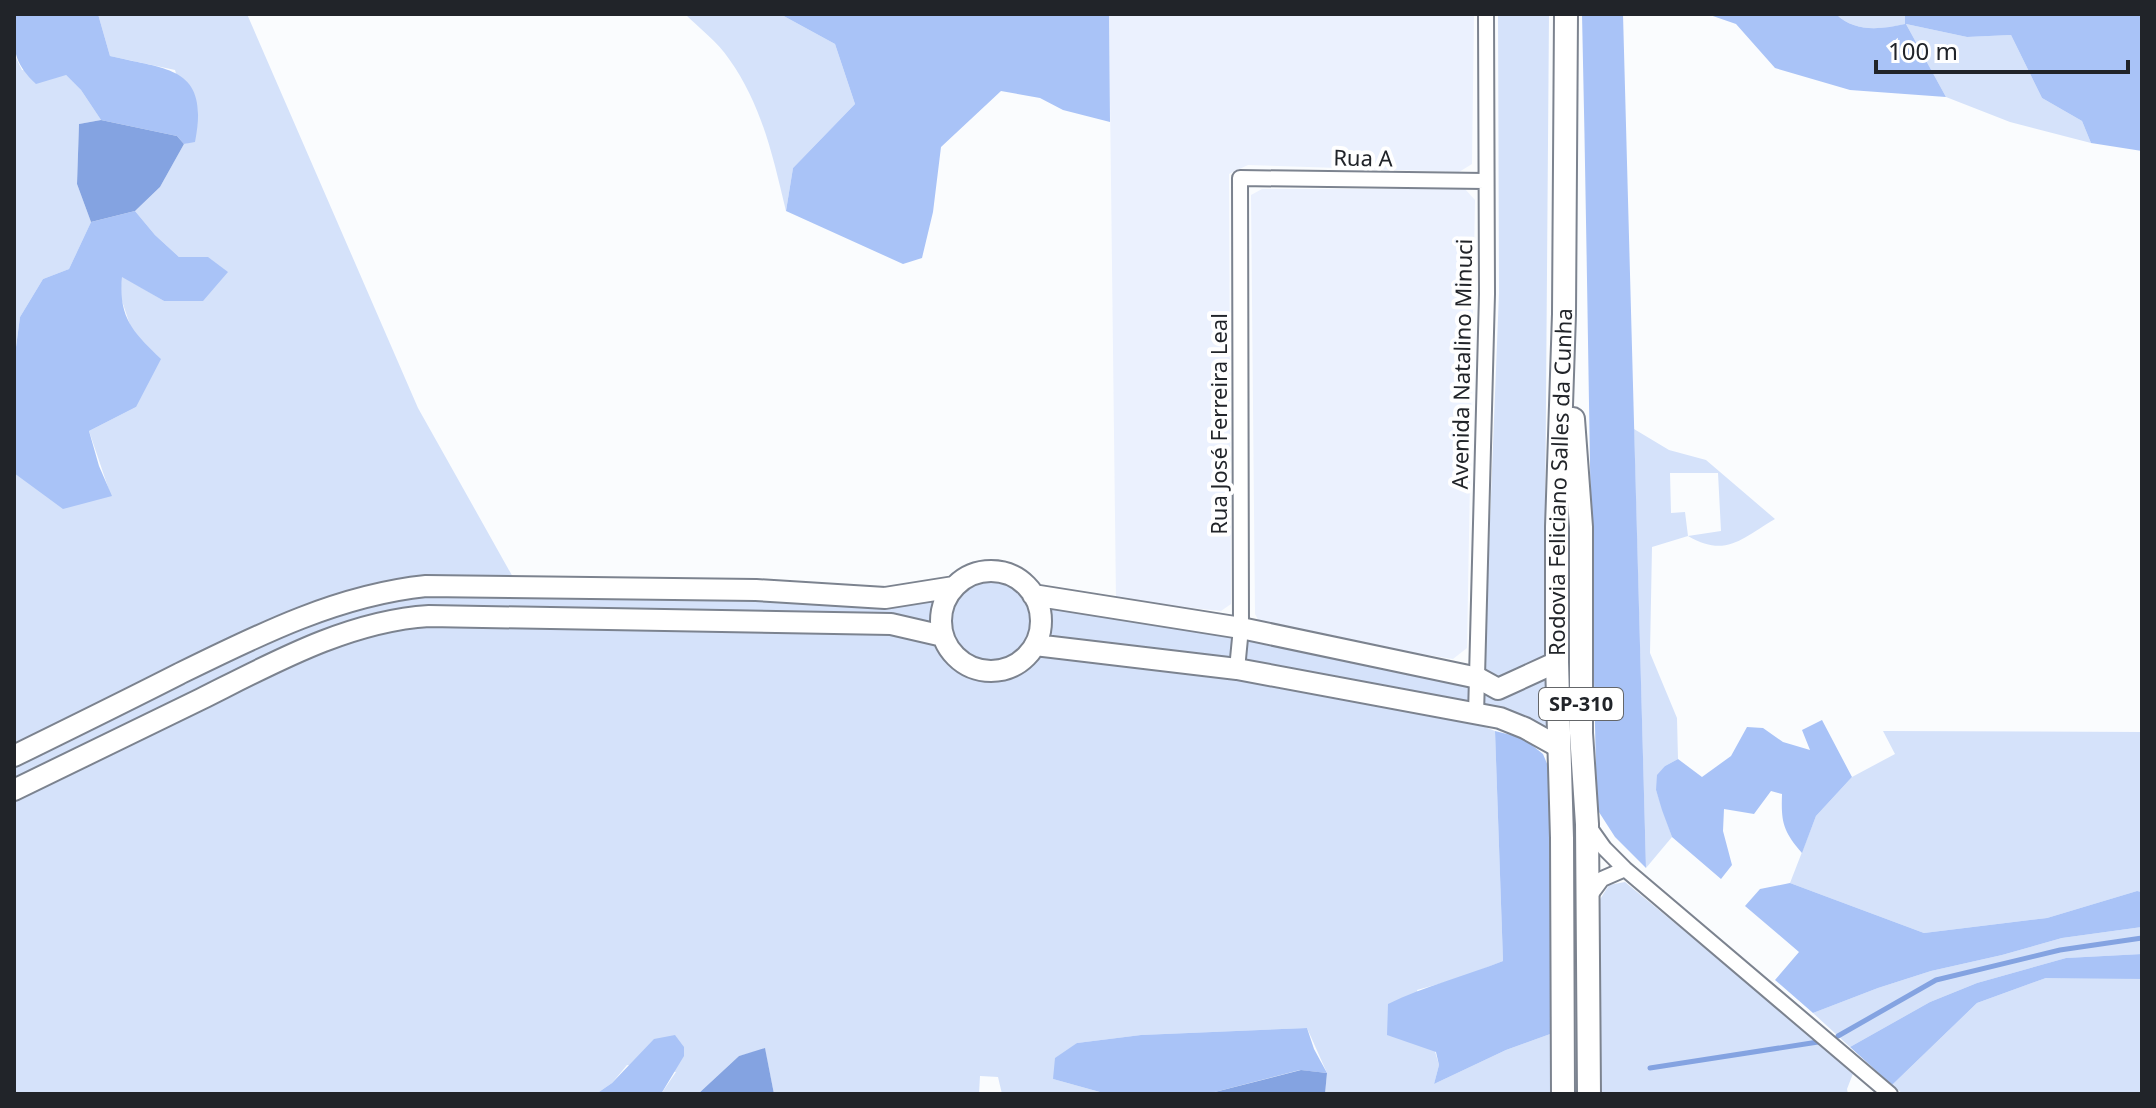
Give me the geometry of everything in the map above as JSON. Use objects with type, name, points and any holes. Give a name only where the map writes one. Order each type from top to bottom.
[{"type":"main road","name":"SP-310","points":[[1564,314],[1566,14]]},
{"type":"main road","name":"Rodovia Feliciano Salles da Cunha","points":[[1563,1094],[1557,527],[1564,314]]},
{"type":"main road","name":"Rodovia Feliciano Salles da Cunha","points":[[1564,314],[1581,527],[1581,733],[1587,824],[1589,1094]]},
{"type":"street","name":"Avenida Natalino Minuci","points":[[1476,715],[1487,294],[1486,14]]},
{"type":"street","name":"Rua A","points":[[1240,178],[1485,181]]},
{"type":"street","name":"Rua José Ferreira Leal","points":[[1237,669],[1241,628],[1240,178]]},
{"type":"street","points":[[989,571],[1014,577],[1033,595],[1041,620],[1035,645],[1018,664],[993,672],[967,666],[949,648],[943,636],[942,610],[954,587],[964,579],[989,571]]},
{"type":"street","points":[[14,756],[267,630],[390,589],[426,586],[756,590],[885,598],[954,587]]},
{"type":"street","points":[[1033,595],[1241,628],[1478,678],[1498,689],[1557,662]]},
{"type":"street","points":[[14,790],[281,659],[366,626],[397,618],[891,624],[943,636]]},
{"type":"street","points":[[1035,645],[1237,669],[1500,718],[1559,747]]},
{"type":"street","points":[[1587,824],[1604,848],[1625,869],[1890,1094]]},
{"type":"street","points":[[1588,898],[1602,879],[1625,869]]},
{"type":"shaded area","points":[[14,14],[98,14],[110,56],[166,69],[190,85],[196,98],[198,117],[195,142],[184,144],[177,136],[101,120],[81,90],[66,75],[36,84],[18,60]]},
{"type":"shaded area","points":[[98,14],[247,14],[418,408],[514,579],[428,577],[391,580],[264,621],[14,745],[14,473],[111,496],[89,431],[136,407],[132,331],[120,295],[122,276],[164,301],[208,257],[179,257],[135,211],[160,187],[184,144],[195,141],[175,70],[110,56]]},
{"type":"shaded area","points":[[685,14],[780,14],[835,44],[855,104],[793,168],[786,211],[765,132],[750,95],[725,53]]},
{"type":"shaded area","points":[[780,14],[1109,14],[1110,122],[1063,110],[1040,98],[1001,91],[941,147],[933,212],[922,258],[903,264],[786,211],[793,168],[855,104],[835,44]]},
{"type":"shaded area","points":[[1109,14],[1474,14],[1472,164],[1459,172],[1248,165],[1229,174],[1231,604],[1221,611],[1116,600]]},
{"type":"shaded area","points":[[1498,14],[1549,14],[1544,659],[1495,683],[1484,673],[1499,293]]},
{"type":"shaded area","points":[[1582,14],[1623,14],[1646,868],[1615,837],[1597,809]]},
{"type":"shaded area","points":[[1707,14],[1836,14],[1860,27],[1878,28],[1905,24],[1905,14],[2142,14],[2142,151],[2091,143],[2082,121],[2042,98],[2011,35],[1967,37],[1906,24],[1946,97],[1850,90],[1775,68],[1736,24]]},
{"type":"shaded area","points":[[1836,14],[1905,14],[1906,24],[1860,27]]},
{"type":"shaded area","points":[[1906,24],[1967,37],[2011,35],[2042,98],[2082,121],[2091,143],[2010,122],[1946,97]]},
{"type":"shaded area","points":[[14,54],[22,70],[66,75],[81,90],[101,120],[79,124],[77,184],[91,222],[69,269],[43,279],[20,317],[14,362]]},
{"type":"shaded area","points":[[101,120],[177,136],[184,144],[160,187],[135,211],[91,222],[77,184],[79,124]]},
{"type":"shaded area","points":[[1262,189],[1465,189],[1475,200],[1467,648],[1453,659],[1263,629],[1255,614],[1251,195]]},
{"type":"shaded area","points":[[135,211],[179,257],[208,257],[228,272],[203,301],[164,301],[122,277],[125,314],[143,341],[161,359],[136,407],[89,431],[112,496],[63,509],[14,473],[14,362],[20,317],[43,279],[69,269],[91,222]]},
{"type":"shaded area","points":[[1634,429],[1669,450],[1706,460],[1775,519],[1743,539],[1723,546],[1688,536],[1652,547],[1650,653],[1677,718],[1678,759],[1665,766],[1656,790],[1672,837],[1646,868]],"holes":[[[1670,473],[1718,473],[1721,531],[1688,536],[1685,512],[1671,513]]]},
{"type":"shaded area","points":[[1567,540],[1573,541],[1583,1094],[1569,1094]]},
{"type":"shaded area","points":[[991,575],[1008,579],[1023,589],[1033,604],[1037,621],[1033,638],[1023,653],[1008,663],[991,667],[974,663],[959,653],[949,638],[945,621],[949,604],[959,589],[974,579]]},
{"type":"shaded area","points":[[390,593],[942,596],[937,630],[396,614],[14,787],[14,762],[269,633]]},
{"type":"shaded area","points":[[1043,606],[1235,630],[1233,660],[1047,639]]},
{"type":"shaded area","points":[[399,622],[893,628],[940,640],[960,665],[986,676],[1013,671],[1038,650],[1236,677],[1475,723],[1495,731],[1503,961],[1417,990],[1439,1065],[1434,1084],[1506,1050],[1553,1033],[1553,1094],[1325,1094],[1327,1073],[1307,1028],[1141,1035],[1077,1043],[1053,1079],[1107,1094],[1002,1094],[998,1077],[980,1076],[979,1094],[774,1094],[765,1049],[739,1056],[698,1094],[661,1094],[676,1072],[627,1065],[612,1083],[596,1094],[14,1094],[14,797],[283,664]]},
{"type":"shaded area","points":[[1243,635],[1470,681],[1471,705],[1244,666]]},
{"type":"shaded area","points":[[1547,670],[1549,736],[1481,713],[1481,686]]},
{"type":"shaded area","points":[[1822,720],[1852,777],[1816,816],[1802,853],[1784,826],[1782,794],[1771,791],[1754,814],[1724,809],[1723,831],[1732,865],[1721,879],[1672,837],[1656,790],[1657,775],[1665,766],[1678,759],[1702,777],[1731,756],[1747,727],[1763,728],[1783,742],[1810,750],[1802,730]]},
{"type":"shaded area","points":[[1495,731],[1523,738],[1543,754],[1548,766],[1552,837],[1553,1033],[1506,1050],[1434,1084],[1439,1065],[1436,1052],[1387,1035],[1388,1004],[1503,961]]},
{"type":"shaded area","points":[[1883,731],[2142,732],[2142,892],[2047,918],[1924,933],[1790,883],[1816,816],[1852,777],[1895,754]]},
{"type":"shaded area","points":[[1625,882],[1854,1071],[1848,1094],[1600,1094],[1599,901],[1609,885]]},
{"type":"shaded area","points":[[1790,883],[1924,933],[2047,918],[2137,891],[2142,892],[2142,927],[2062,938],[1931,971],[1813,1013],[1775,980],[1799,952],[1745,906],[1760,889]]},
{"type":"shaded area","points":[[2142,927],[2142,954],[2066,958],[1977,983],[1930,1002],[1850,1047],[1813,1013],[1931,971],[2062,938]]},
{"type":"shaded area","points":[[2142,954],[2142,979],[2046,978],[1977,1003],[1892,1085],[1850,1047],[1930,1002],[1977,983],[2066,958]]},
{"type":"shaded area","points":[[2046,978],[2142,979],[2142,1094],[1903,1094],[1892,1085],[1977,1003]]},
{"type":"shaded area","points":[[1307,1028],[1327,1073],[1300,1070],[1207,1094],[1107,1094],[1053,1079],[1055,1058],[1077,1043],[1141,1035]]},
{"type":"shaded area","points":[[675,1035],[684,1047],[684,1056],[661,1094],[596,1094],[612,1083],[654,1039]]},
{"type":"shaded area","points":[[765,1048],[774,1094],[698,1094],[739,1056]]},
{"type":"shaded area","points":[[1301,1070],[1327,1073],[1325,1094],[1207,1094]]},
{"type":"waterway","points":[[1838,1036],[1936,980],[2060,950],[2142,938]]},
{"type":"waterway","points":[[1650,1068],[1818,1042]]}]
